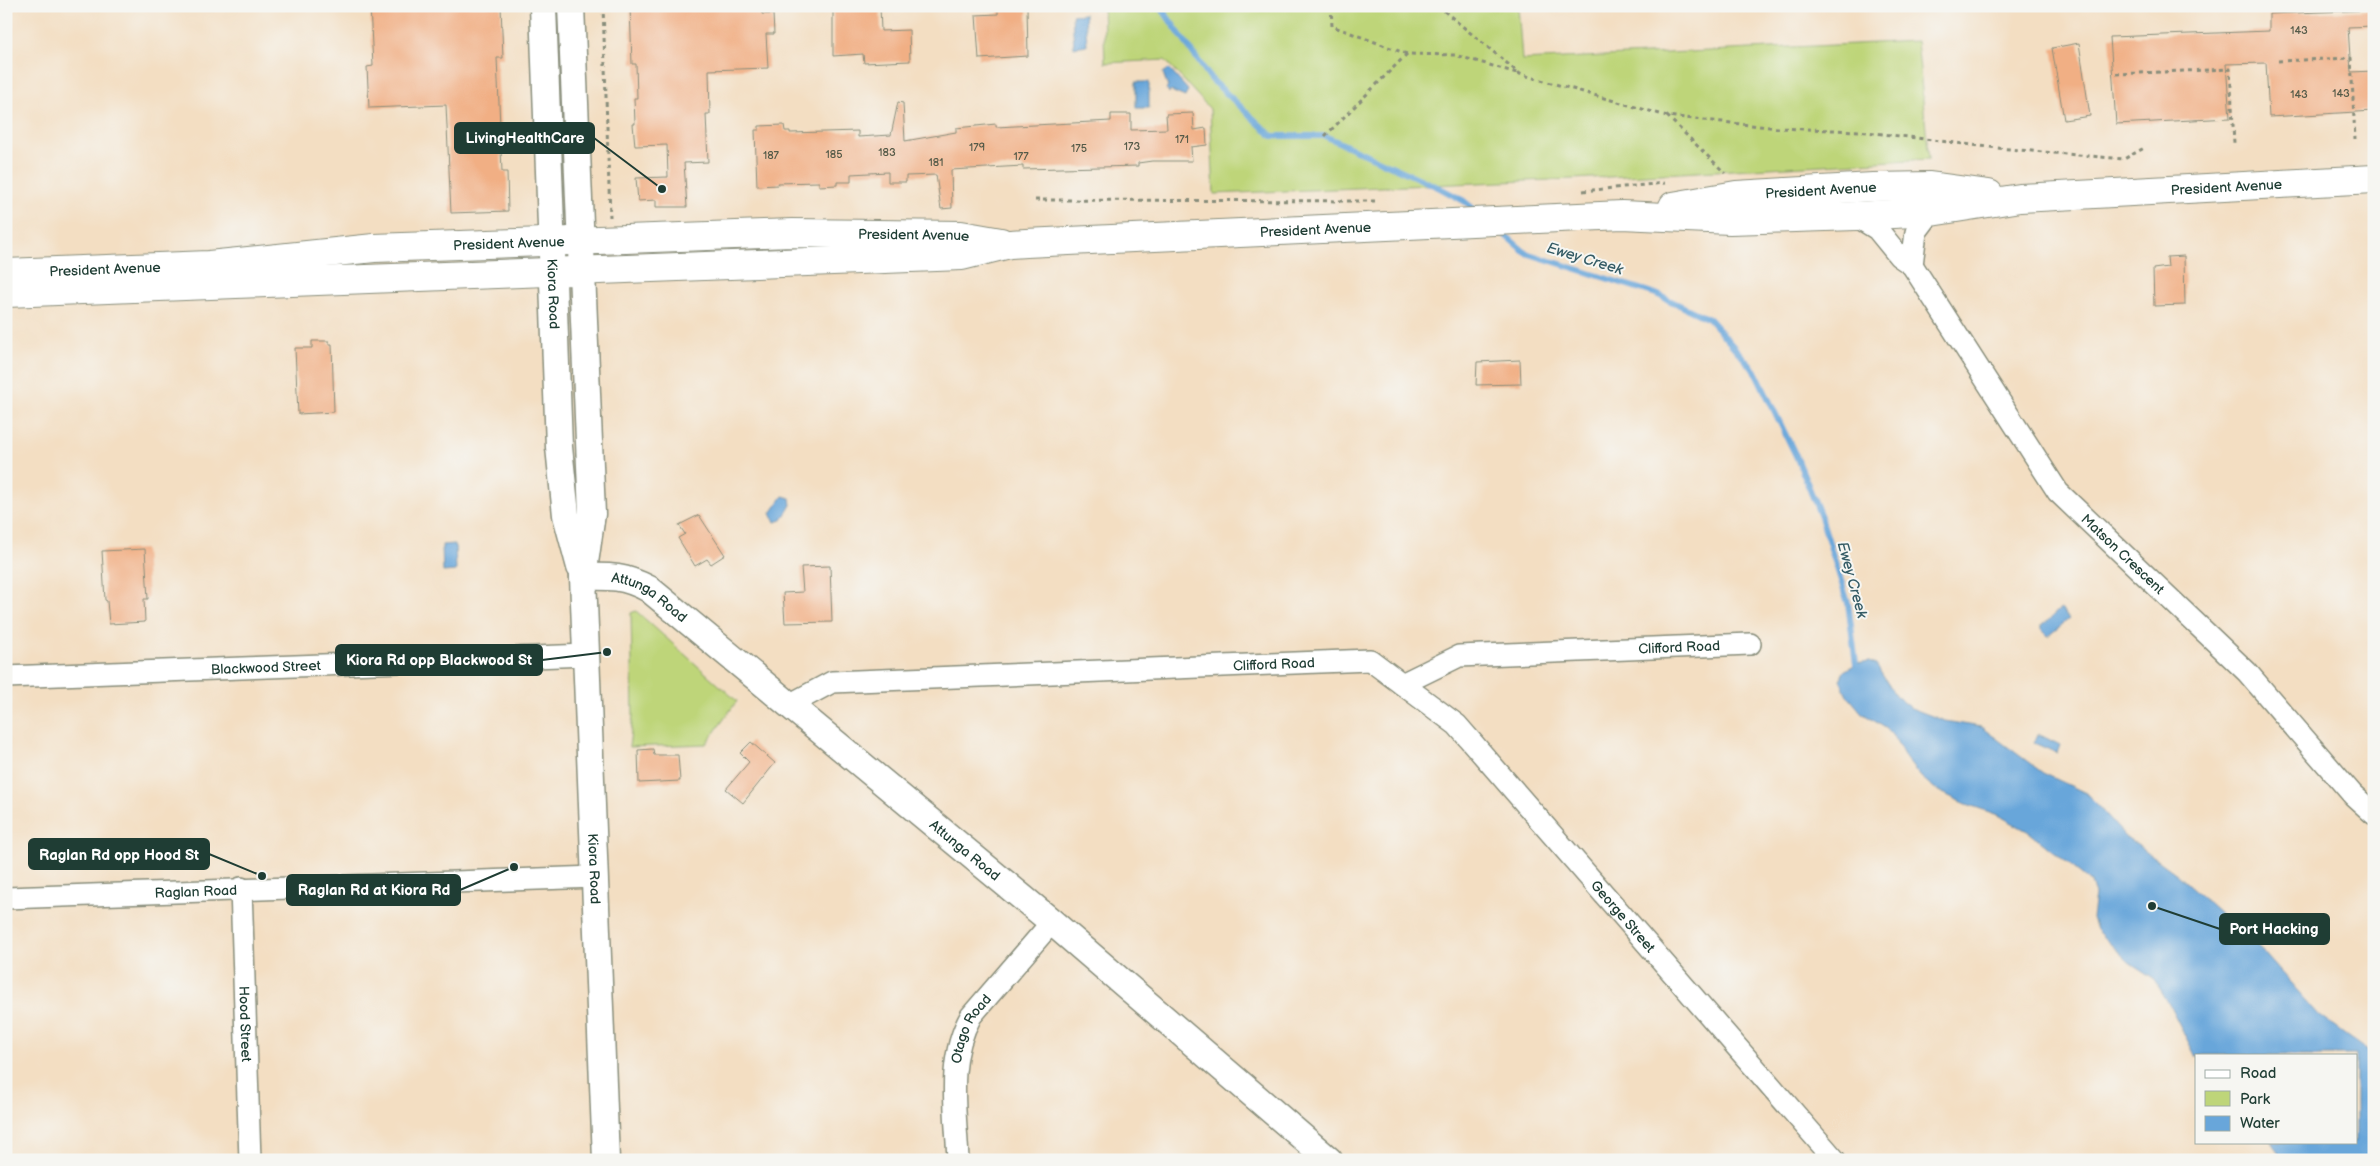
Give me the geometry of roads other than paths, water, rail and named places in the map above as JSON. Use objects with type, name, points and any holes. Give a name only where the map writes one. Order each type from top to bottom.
[{"type":"main road","name":"President Avenue","points":[[1622,215],[1730,220],[1856,216],[1931,212],[2020,198],[2374,179]]},
{"type":"main road","name":"President Avenue","points":[[6,293],[962,256],[1010,244],[1457,223],[1515,222],[1622,215],[1736,195],[1873,188],[1930,186],[2020,198]]},
{"type":"main road","name":"President Avenue","points":[[6,274],[209,265],[331,251],[823,232],[961,235],[1010,244]]},
{"type":"street","name":"Kiora Road","points":[[543,6],[544,88],[558,447],[566,515],[583,577]]},
{"type":"street","name":"Kiora Road","points":[[571,6],[592,514],[583,577],[606,1160]]},
{"type":"street","points":[[1912,264],[1916,232],[1931,212]]},
{"type":"street","name":"Matson Crescent","points":[[1856,216],[1877,229],[1899,256],[1912,264],[2058,492],[2241,666],[2353,795],[2374,814]]},
{"type":"street","name":"Attunga Road","points":[[583,577],[613,576],[632,580],[649,589],[1052,922],[1329,1160]]},
{"type":"street","name":"Clifford Road","points":[[790,705],[832,682],[1370,660],[1402,684],[1459,656],[1750,644]]},
{"type":"street","name":"Blackwood Street","points":[[6,677],[586,655]]},
{"type":"street","name":"George Street","points":[[1402,684],[1457,725],[1835,1160]]},
{"type":"street","name":"Raglan Road","points":[[6,898],[241,888],[596,877]]},
{"type":"street","name":"Hood Street","points":[[241,888],[250,1160]]},
{"type":"street","name":"Otago Road","points":[[958,1160],[955,1059],[961,1034],[971,1016],[1052,922]]},
{"type":"water","points":[[1085,14],[1087,45],[1074,47],[1072,15]]},
{"type":"water","points":[[1169,69],[1188,90],[1185,97],[1171,91],[1169,93],[1166,89],[1168,87],[1163,73]]},
{"type":"water","points":[[1136,82],[1149,82],[1149,108],[1136,108]]},
{"type":"water","points":[[783,496],[790,498],[791,505],[782,520],[775,522],[771,513]]},
{"type":"water","points":[[455,544],[456,571],[443,572],[442,545]]},
{"type":"water","points":[[2061,609],[2069,619],[2048,636],[2042,630],[2042,625]]},
{"type":"water","points":[[1869,662],[1876,665],[1895,695],[1911,708],[1945,721],[1981,727],[2043,773],[2086,793],[2125,836],[2178,875],[2264,953],[2319,1015],[2374,1055],[2374,1160],[2284,1160],[2272,1144],[2358,1144],[2358,1054],[2195,1055],[2170,1006],[2152,977],[2129,962],[2096,930],[2092,918],[2095,894],[2090,881],[2029,832],[1998,815],[1961,802],[1937,790],[1922,778],[1906,759],[1896,740],[1887,729],[1862,713],[1847,695],[1840,680],[1844,671],[1856,664]]},
{"type":"water","points":[[2038,734],[2060,745],[2057,753],[2034,743]]},
{"type":"waterway","name":"Ewey Creek","points":[[1160,6],[1211,79],[1272,136],[1325,136],[1440,188],[1464,201],[1479,213]]},
{"type":"waterway","name":"Ewey Creek","points":[[1498,229],[1526,253],[1656,294],[1709,319],[1755,371],[1797,458],[1821,517],[1848,603],[1856,664]]},
{"type":"place","name":"LivingHealthCare","points":[[662,189]]},
{"type":"place","name":"Kiora Rd opp Blackwood St","points":[[607,652]]},
{"type":"place","name":"Raglan Rd at Kiora Rd","points":[[514,867]]},
{"type":"place","name":"Raglan Rd opp Hood St","points":[[262,876]]},
{"type":"place","name":"Port Hacking","points":[[2152,906]]}]
